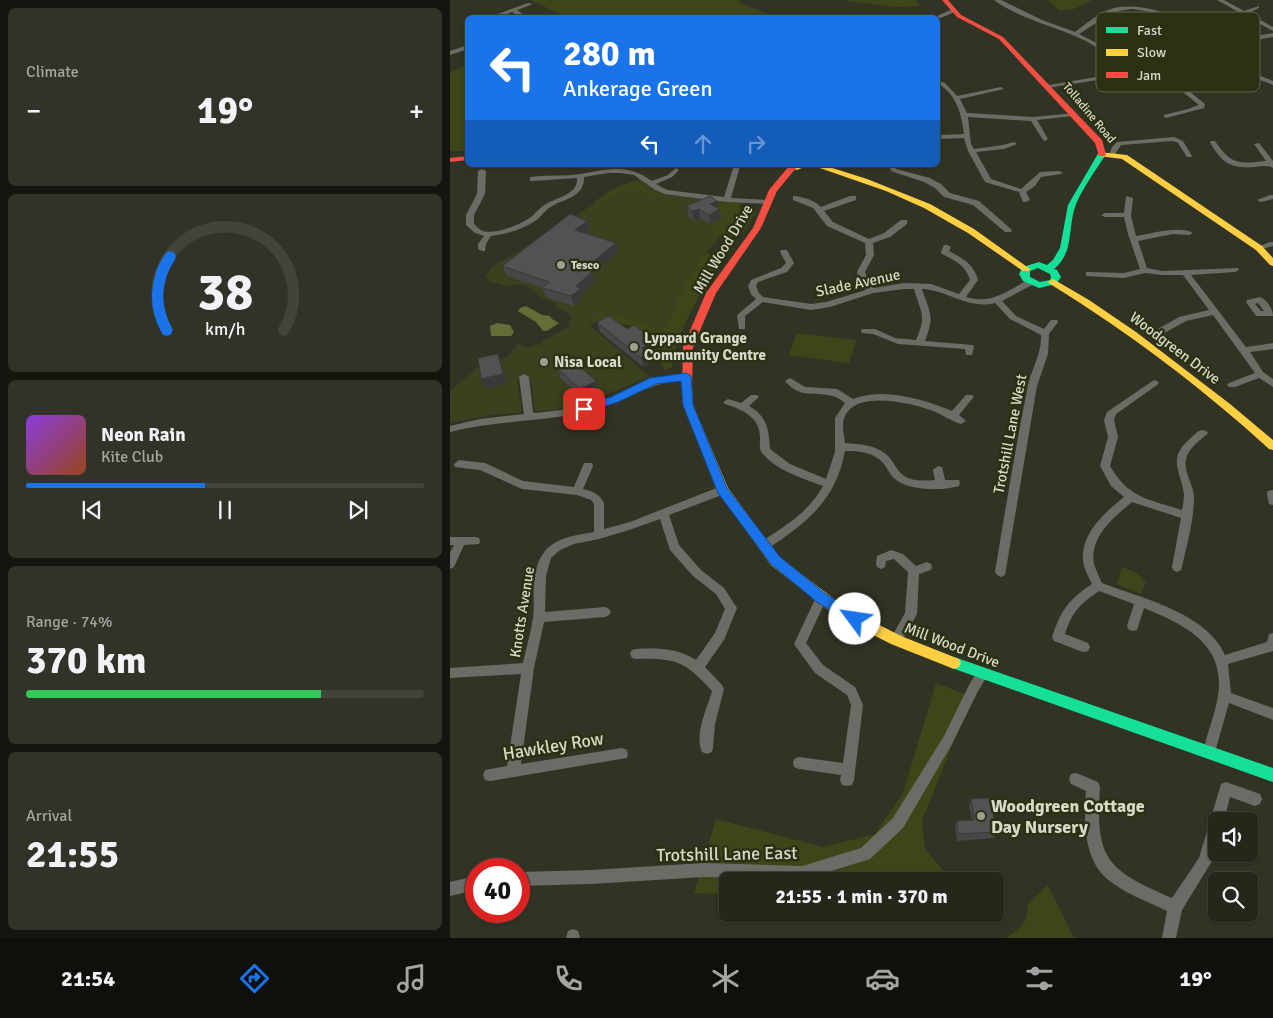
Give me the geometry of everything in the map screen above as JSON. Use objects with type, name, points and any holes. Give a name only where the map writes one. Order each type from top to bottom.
[{"type":"main road","name":"Tolladine Road","points":[[945,0],[953,11],[973,24],[1001,38],[1049,87],[1099,142],[1107,154],[1124,158],[1259,248],[1273,263]]},
{"type":"main road","points":[[1049,268],[1064,254],[1067,244],[1067,221],[1071,207],[1107,154]]},
{"type":"main road","points":[[450,160],[465,158]]},
{"type":"main road","name":"Mill Wood Drive","points":[[787,167],[773,190],[757,228],[711,293],[688,347],[686,376],[688,405],[722,490],[763,546],[775,560],[841,612],[896,640],[983,673],[1273,775]]},
{"type":"main road","points":[[821,167],[872,183],[913,199],[980,236],[1026,269]]},
{"type":"main road","points":[[1039,265],[1049,268],[1056,277],[1053,282],[1039,285],[1026,279],[1024,274],[1026,269],[1039,265]]},
{"type":"main road","name":"Woodgreen Drive","points":[[1053,282],[1092,305],[1159,354],[1243,418],[1273,446]]},
{"type":"street","points":[[997,0],[1040,21],[1076,34],[1096,45]]},
{"type":"street","points":[[1220,0],[1242,12]]},
{"type":"street","points":[[494,15],[530,4]]},
{"type":"street","points":[[1112,12],[1140,7],[1163,12]]},
{"type":"street","points":[[1246,12],[1257,7]]},
{"type":"street","points":[[513,10],[522,15]]},
{"type":"street","points":[[940,16],[953,11]]},
{"type":"street","points":[[1076,34],[1096,22]]},
{"type":"street","points":[[1260,22],[1273,29]]},
{"type":"street","points":[[1260,36],[1273,35]]},
{"type":"street","points":[[450,53],[465,49]]},
{"type":"street","points":[[1260,79],[1273,84]]},
{"type":"street","points":[[1049,87],[1096,80]]},
{"type":"street","points":[[940,83],[956,98],[965,115],[966,136],[971,151],[988,180],[1022,191],[1026,200]]},
{"type":"street","points":[[956,98],[1001,89]]},
{"type":"street","points":[[1166,116],[1202,107],[1202,104],[1186,92]]},
{"type":"street","points":[[965,115],[1033,119],[1073,114]]},
{"type":"street","points":[[1033,119],[1045,139]]},
{"type":"street","points":[[940,137],[966,136]]},
{"type":"street","points":[[1107,154],[1115,150],[1115,147],[1119,144],[1174,139],[1181,142],[1189,156]]},
{"type":"street","points":[[1216,143],[1222,158],[1232,163],[1272,165]]},
{"type":"street","points":[[1256,143],[1272,165]]},
{"type":"street","points":[[971,151],[1014,144]]},
{"type":"street","points":[[727,200],[736,167]]},
{"type":"street","points":[[892,167],[893,170],[927,180],[938,186],[948,195],[967,198],[984,208],[1008,230]]},
{"type":"street","points":[[533,179],[580,176],[618,170],[635,174],[653,183],[656,188],[665,192],[727,200],[768,202]]},
{"type":"street","points":[[653,183],[670,176],[676,170]]},
{"type":"street","points":[[482,171],[481,194],[470,215],[470,225],[479,232],[488,235],[528,223],[545,208],[574,194],[581,182],[580,176]]},
{"type":"street","points":[[1022,191],[1034,184],[1037,176],[1041,173],[1059,173]]},
{"type":"street","points":[[800,202],[821,210],[853,198]]},
{"type":"street","points":[[1129,198],[1126,209],[1127,214],[1144,270]]},
{"type":"street","points":[[821,210],[822,215],[830,224],[869,242],[895,230],[904,222]]},
{"type":"street","points":[[1105,215],[1127,214]]},
{"type":"street","points":[[1134,239],[1173,232],[1189,234]]},
{"type":"street","points":[[482,249],[482,244],[488,235]]},
{"type":"street","points":[[869,242],[870,255],[860,272],[861,280],[872,291]]},
{"type":"street","points":[[1259,248],[1273,244]]},
{"type":"street","points":[[947,247],[945,252],[967,265],[973,272],[974,280],[961,298]]},
{"type":"street","points":[[742,327],[741,315],[761,299],[755,294],[752,286],[755,280],[784,270],[790,263],[784,252]]},
{"type":"street","points":[[1089,274],[1101,272],[1136,274],[1144,270],[1162,273],[1235,270]]},
{"type":"street","points":[[1185,273],[1260,374],[1273,384]]},
{"type":"street","name":"Slade Avenue","points":[[761,299],[811,307],[847,300],[872,291],[917,286],[931,287],[973,302],[996,300],[1030,282]]},
{"type":"street","points":[[917,286],[918,295],[926,312],[927,321],[920,342]]},
{"type":"street","points":[[996,300],[1012,319],[1034,326],[1045,334],[1054,322]]},
{"type":"street","points":[[1154,335],[1172,322],[1189,316],[1214,312]]},
{"type":"street","points":[[865,331],[876,328],[889,339],[907,343],[920,342],[970,347],[969,353]]},
{"type":"street","name":"Trotshill Lane West","points":[[1001,572],[1033,382],[1045,348],[1045,334]]},
{"type":"street","points":[[1244,350],[1273,346]]},
{"type":"street","points":[[1232,385],[1260,374]]},
{"type":"street","points":[[450,429],[473,422],[546,416],[597,406],[615,400],[654,381],[686,376]]},
{"type":"street","points":[[524,377],[529,414],[532,416]]},
{"type":"street","points":[[790,381],[796,388],[831,391],[841,394],[852,403]]},
{"type":"street","points":[[1154,383],[1112,412],[1109,420],[1113,437],[1105,466],[1116,482],[1131,497],[1187,516]]},
{"type":"street","points":[[743,406],[754,397]]},
{"type":"street","points":[[763,546],[807,517],[822,500],[840,447],[839,425],[841,413],[852,403],[869,397],[889,398],[924,405],[957,418],[969,397]]},
{"type":"street","points":[[728,402],[743,406],[753,412],[764,426],[765,450],[774,459],[792,469],[829,484]]},
{"type":"street","points":[[1177,568],[1190,495],[1183,476],[1180,460],[1187,446],[1202,433]]},
{"type":"street","points":[[840,447],[866,449],[880,454],[896,476],[916,485],[955,483]]},
{"type":"street","points":[[460,464],[481,466],[522,485],[577,491],[595,497],[599,503],[599,535]]},
{"type":"street","points":[[577,491],[588,466]]},
{"type":"street","points":[[938,470],[940,483]]},
{"type":"street","name":"Knotts Avenue","points":[[513,771],[528,668],[539,618],[540,576],[546,556],[556,547],[572,540],[599,535],[722,490]]},
{"type":"street","points":[[1131,497],[1101,524],[1092,542],[1089,562],[1098,586],[1183,622],[1210,640],[1221,661],[1224,678],[1224,696],[1209,752]]},
{"type":"street","points":[[663,513],[674,547],[697,573],[720,591],[731,608],[720,636],[698,667]]},
{"type":"street","points":[[450,564],[455,542],[475,542]]},
{"type":"street","points":[[881,564],[882,559],[887,555],[893,554],[906,561],[914,571],[911,614],[896,640]]},
{"type":"street","points":[[914,571],[927,567]]},
{"type":"street","points":[[1084,647],[1058,637],[1073,602],[1098,586]]},
{"type":"street","points":[[799,763],[847,775],[857,705],[851,691],[820,669],[800,644],[822,598]]},
{"type":"street","points":[[1134,626],[1140,603]]},
{"type":"street","points":[[539,618],[605,612]]},
{"type":"street","points":[[1221,661],[1273,644]]},
{"type":"street","points":[[636,654],[678,655],[698,667],[718,689],[715,703],[707,722],[707,748]]},
{"type":"street","points":[[450,674],[528,668]]},
{"type":"street","name":"Trotshill Lane East","points":[[530,879],[704,870],[802,873],[865,854],[898,824],[948,740],[983,673]]},
{"type":"street","points":[[1224,696],[1273,714]]},
{"type":"street","name":"Hawkley Row","points":[[490,776],[622,754]]},
{"type":"street","points":[[1076,779],[1093,787],[1091,814],[1095,840],[1099,855],[1109,871],[1126,884],[1175,907]]},
{"type":"street","points":[[1220,812],[1226,789],[1255,799]]},
{"type":"street","points":[[1169,938],[1175,907],[1205,860],[1208,850]]},
{"type":"street","points":[[450,889],[465,886]]},
{"type":"shaded area","points":[[530,0],[739,0],[742,4],[772,15],[563,15]]},
{"type":"shaded area","points":[[841,0],[915,0],[921,6],[895,7]]},
{"type":"shaded area","points":[[1048,0],[1092,0],[1074,9],[1059,10]]},
{"type":"shaded area","points":[[465,66],[465,151],[450,151],[450,72]]},
{"type":"shaded area","points":[[640,178],[651,188],[660,192],[711,200],[746,202],[730,213],[716,242],[706,252],[685,284],[662,332],[652,327],[607,314],[590,326],[650,377],[581,404],[554,410],[535,411],[531,381],[528,377],[517,380],[522,411],[519,413],[490,415],[450,423],[450,391],[481,364],[507,357],[518,344],[529,348],[536,344],[538,346],[544,340],[571,325],[567,323],[571,318],[568,313],[555,307],[558,304],[542,298],[529,287],[521,284],[506,286],[489,281],[486,276],[491,267],[548,235],[599,200]]},
{"type":"shaded area","points":[[636,180],[647,190],[659,193],[655,195],[632,190],[619,193],[599,205],[593,203],[613,189]]},
{"type":"shaded area","points":[[713,203],[738,203],[739,209],[750,208],[755,210],[755,214],[740,236],[726,242],[710,229],[723,217],[718,214],[721,211]]},
{"type":"shaded area","points":[[706,252],[720,261],[698,299],[679,338],[672,367],[665,370],[661,363],[658,346],[639,328],[613,322],[600,325],[594,320],[598,315],[622,317],[662,332],[685,284]]},
{"type":"shaded area","points":[[526,306],[542,315],[550,316],[559,323],[547,331],[543,331],[536,322],[518,311]]},
{"type":"shaded area","points":[[497,323],[510,325],[514,332],[511,336],[491,336],[490,326]]},
{"type":"shaded area","points":[[797,333],[856,340],[849,363],[789,355]]},
{"type":"shaded area","points":[[1122,567],[1137,573],[1146,583],[1141,594],[1117,584]]},
{"type":"shaded area","points":[[936,683],[972,697],[922,820],[925,849],[944,872],[719,872],[719,894],[694,893],[716,819],[823,847],[875,834],[903,793]]},
{"type":"shaded area","points":[[1048,885],[1074,938],[1006,938],[1022,925],[1026,917],[1027,905]]},
{"type":"building","points":[[710,196],[717,201],[710,204],[720,209],[709,215],[699,209],[692,211],[687,206]]},
{"type":"building","name":"Tesco","points":[[570,214],[587,221],[575,230],[616,243],[589,265],[592,272],[576,286],[580,289],[571,296],[542,288],[549,282],[502,266]]},
{"type":"building","points":[[609,316],[627,329],[634,325],[649,336],[643,340],[649,344],[642,348],[648,353],[641,358],[597,322]]},
{"type":"building","points":[[498,354],[503,374],[481,379],[478,358]]},
{"type":"building","points":[[573,361],[596,381],[580,389],[558,369]]},
{"type":"building","name":"Woodgreen Cottage Day Nursery","points":[[991,798],[996,832],[958,834],[957,821],[974,820],[971,799]]},
{"type":"traffic: fast","points":[[1049,268],[1056,262],[1064,248],[1072,205],[1082,185],[1102,154]]},
{"type":"traffic: fast","points":[[1039,265],[1054,272],[1056,277],[1053,282],[1039,285],[1026,279],[1024,274],[1026,269],[1039,265]]},
{"type":"traffic: fast","points":[[954,663],[1273,775]]},
{"type":"traffic: slow","points":[[1102,154],[1124,157],[1259,248],[1273,263]]},
{"type":"traffic: slow","points":[[793,167],[800,167]]},
{"type":"traffic: slow","points":[[822,167],[852,176],[927,206],[971,231],[1026,269]]},
{"type":"traffic: slow","points":[[1053,282],[1148,346],[1227,406],[1273,446]]},
{"type":"traffic: slow","points":[[687,388],[688,405],[723,490],[775,561],[841,612],[896,640],[954,663]]},
{"type":"traffic: jam","points":[[945,0],[959,16],[1001,38],[1099,142],[1102,154]]},
{"type":"traffic: jam","points":[[450,160],[465,158]]},
{"type":"traffic: jam","points":[[687,388],[688,347],[711,293],[757,228],[773,190],[792,168]]},
{"type":"place","name":"Tesco","points":[[561,265]]},
{"type":"place","name":"Lyppard Grange Community Centre","points":[[634,347]]},
{"type":"place","name":"Nisa Local","points":[[544,362]]},
{"type":"place","name":"Woodgreen Cottage Day Nursery","points":[[981,816]]},
{"type":"route","points":[[584,409],[615,400],[630,391],[654,381],[686,376],[688,405],[722,490],[775,560],[822,598],[841,612],[855,619]]}]
